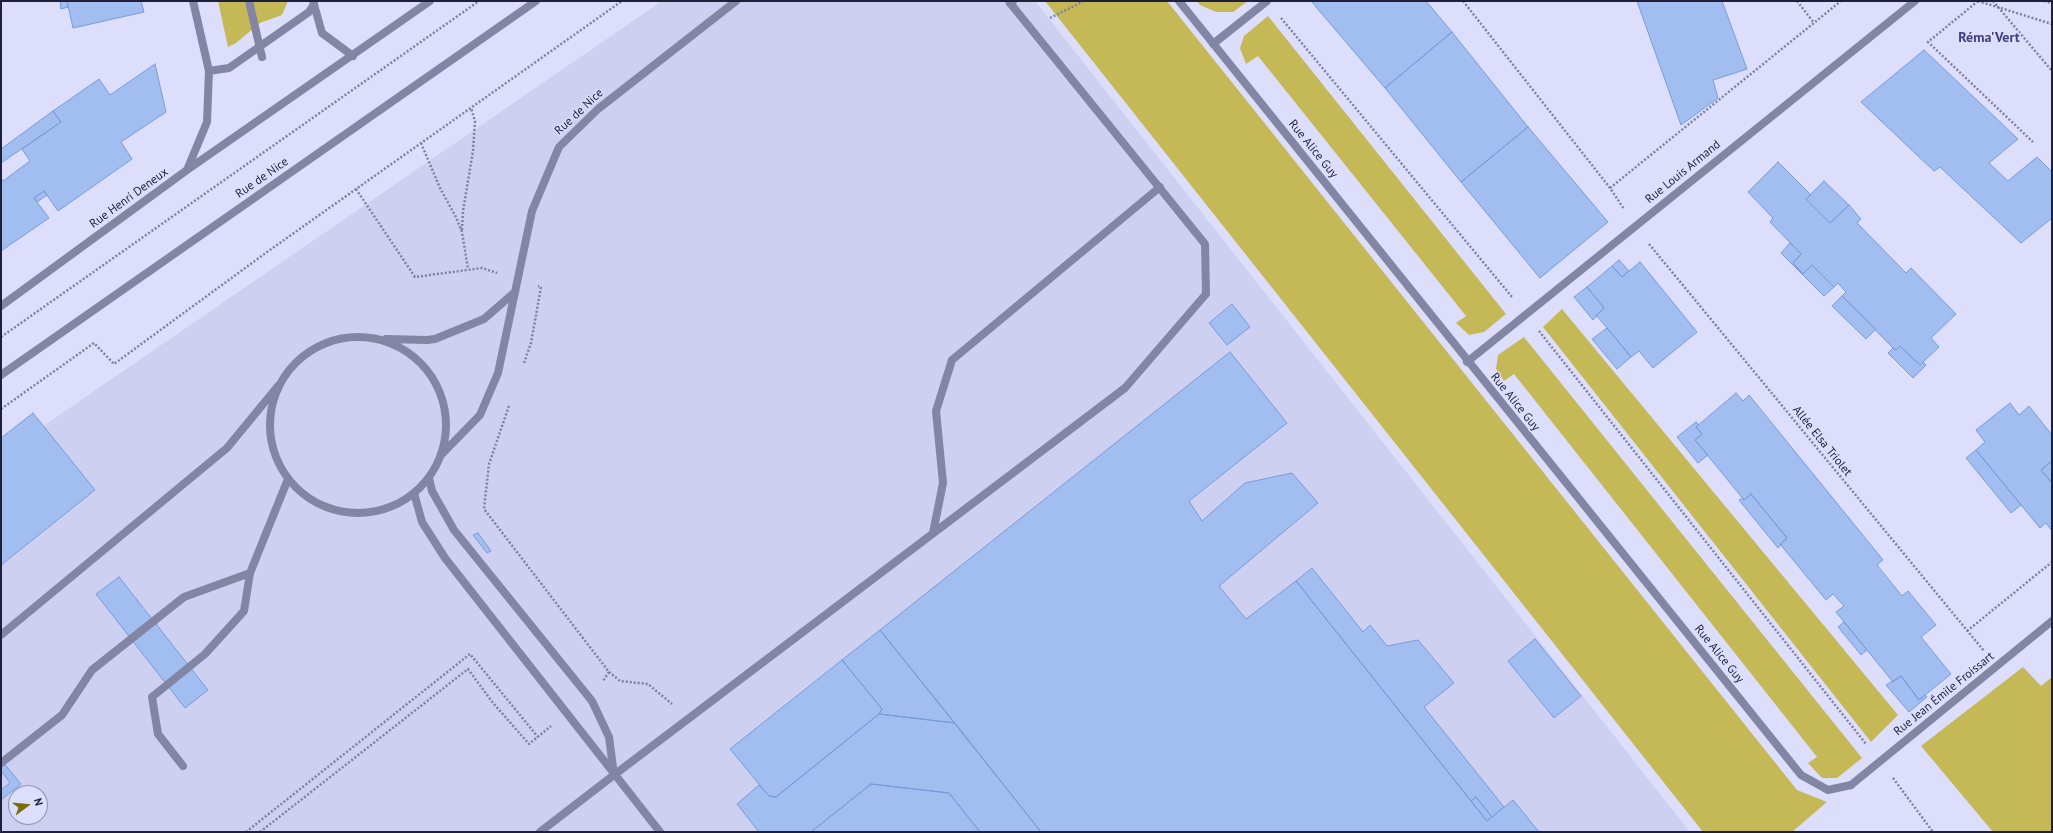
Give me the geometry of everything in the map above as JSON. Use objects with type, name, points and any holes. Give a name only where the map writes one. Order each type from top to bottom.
[{"type":"street","points":[[187,170],[207,122],[209,71],[193,1]]},
{"type":"street","points":[[249,1],[262,57]]},
{"type":"street","name":"Rue Henri Deneux","points":[[1,306],[187,170],[430,1]]},
{"type":"street","name":"Rue de Nice","points":[[1,375],[536,1]]},
{"type":"street","name":"Rue de Nice","points":[[441,455],[480,415],[498,373],[532,211],[559,147],[598,109],[736,1]]},
{"type":"street","name":"Rue Alice Guy","points":[[1178,1],[1467,362],[1801,775],[1828,790],[1851,785]]},
{"type":"street","points":[[1213,44],[1267,1]]},
{"type":"street","name":"Rue Louis Armand","points":[[1467,362],[1915,1]]},
{"type":"street","points":[[209,71],[229,68],[308,12],[314,2]]},
{"type":"street","points":[[314,2],[322,33],[353,56]]},
{"type":"street","points":[[540,832],[1125,388],[1206,294],[1205,244],[1011,2]]},
{"type":"street","points":[[933,533],[943,483],[936,412],[952,360],[1160,187]]},
{"type":"street","points":[[1,635],[227,448],[278,386],[296,361],[321,344],[350,336],[428,340],[435,339],[484,319],[515,292]]},
{"type":"street","points":[[278,386],[271,409],[270,434],[276,458],[288,479],[305,496],[325,507],[348,513],[371,512],[394,506],[414,493],[429,478],[441,455],[446,431],[445,407],[436,384],[422,363],[403,348],[380,338]]},
{"type":"street","points":[[429,478],[432,491],[454,530],[592,701],[609,737],[614,775]]},
{"type":"street","points":[[183,766],[158,734],[152,697],[205,654],[244,611],[250,573],[288,479]]},
{"type":"street","points":[[414,493],[422,522],[442,550],[445,558],[660,832]]},
{"type":"street","points":[[1,762],[62,715],[92,670],[184,597],[250,573]]},
{"type":"street","name":"Rue Jean Émile Froissart","points":[[1851,785],[2052,621]]},
{"type":"path","points":[[1,337],[479,1]]},
{"type":"path","points":[[1,409],[94,343],[114,364],[421,143],[622,1]]},
{"type":"path","points":[[1031,28],[1084,1]]},
{"type":"path","points":[[1267,1],[1526,314],[1934,832]]},
{"type":"path","name":"Allée Elsa Triolet","points":[[1463,1],[1610,188],[1634,226],[1997,666]]},
{"type":"path","points":[[1797,1],[1814,23]]},
{"type":"path","points":[[1610,188],[1841,1]]},
{"type":"path","points":[[2033,142],[1928,42],[1977,1],[2052,24]]},
{"type":"path","points":[[1993,1],[2052,71]]},
{"type":"path","points":[[2044,1],[2052,3]]},
{"type":"path","points":[[468,269],[462,232],[462,211],[473,151],[476,121],[471,108]]},
{"type":"path","points":[[421,143],[462,232]]},
{"type":"path","points":[[1967,631],[2052,562]]},
{"type":"path","points":[[246,832],[470,654],[538,737],[529,744],[492,703],[468,669],[260,832]]},
{"type":"path","points":[[609,672],[620,681],[648,684],[671,704],[685,722]]},
{"type":"shaded area","points":[[218,1],[288,1],[282,15],[260,23],[236,43],[228,47]]},
{"type":"shaded area","points":[[662,1],[1035,1],[1690,832],[1,832],[1,455]]},
{"type":"shaded area","points":[[1045,1],[1167,1],[1797,790],[1827,802],[1792,832],[1703,832]]},
{"type":"shaded area","points":[[1197,1],[1248,1],[1233,12],[1216,12],[1200,5]]},
{"type":"shaded area","points":[[1268,16],[1506,314],[1484,332],[1469,335],[1456,323],[1466,316],[1258,56],[1246,64],[1240,48],[1244,36]]},
{"type":"shaded area","points":[[1562,309],[1898,715],[1871,742],[1543,327]]},
{"type":"shaded area","points":[[1524,337],[1862,758],[1837,778],[1822,778],[1808,763],[1817,757],[1514,374],[1504,381],[1496,369],[1498,355]]},
{"type":"shaded area","points":[[2023,667],[2041,686],[2052,677],[2052,832],[1993,832],[1921,746]]},
{"type":"building","points":[[60,1],[67,1],[68,7],[61,9]]},
{"type":"building","points":[[67,1],[141,1],[144,12],[73,28]]},
{"type":"building","points":[[1311,1],[1426,1],[1452,32],[1385,88]]},
{"type":"building","points":[[1637,1],[1722,1],[1747,69],[1713,80],[1718,98],[1681,125]]},
{"type":"building","points":[[1452,32],[1528,127],[1461,182],[1385,88]]},
{"type":"building","points":[[1924,50],[2018,139],[1989,163],[2008,181],[2037,157],[2052,172],[2052,218],[2021,243],[1940,167],[1934,171],[1861,102]]},
{"type":"building","points":[[155,64],[166,112],[121,142],[132,159],[58,211],[44,191],[34,198],[49,218],[1,251],[1,178],[3,181],[30,161],[22,149],[61,122],[53,111],[99,79],[110,95]]},
{"type":"building","points":[[53,111],[61,122],[1,163],[1,149]]},
{"type":"building","points":[[1528,127],[1608,222],[1540,278],[1461,182]]},
{"type":"building","points":[[1778,162],[1811,195],[1806,199],[1830,223],[1849,205],[1861,219],[1857,223],[1906,273],[1911,268],[1956,314],[1931,338],[1939,347],[1920,365],[1900,346],[1896,350],[1893,348],[1842,296],[1846,292],[1838,283],[1834,287],[1812,265],[1803,274],[1793,263],[1801,254],[1770,222],[1773,218],[1748,192]]},
{"type":"building","points":[[1824,181],[1849,205],[1830,223],[1806,199]]},
{"type":"building","points":[[44,191],[47,195],[37,202],[34,198]]},
{"type":"building","points":[[1790,243],[1801,254],[1793,263],[1803,274],[1812,265],[1834,287],[1824,296],[1781,253]]},
{"type":"building","points":[[1619,260],[1629,271],[1622,277],[1612,266]]},
{"type":"building","points":[[1640,262],[1697,332],[1653,368],[1639,351],[1631,357],[1596,315],[1604,308],[1587,287],[1612,266],[1622,277]]},
{"type":"building","points":[[1587,287],[1604,308],[1593,320],[1574,297]]},
{"type":"building","points":[[1842,296],[1876,329],[1866,339],[1832,306]]},
{"type":"building","points":[[1232,304],[1250,327],[1227,345],[1209,323]]},
{"type":"building","points":[[1607,328],[1631,357],[1617,369],[1592,339]]},
{"type":"building","points":[[1900,346],[1920,365],[1923,362],[1926,365],[1913,378],[1888,353],[1893,348],[1896,350]]},
{"type":"building","points":[[1230,352],[1287,423],[1189,501],[1202,521],[1245,483],[1292,473],[1318,503],[1219,586],[1246,619],[1296,581],[1487,821],[1513,800],[1539,832],[1041,832],[880,630]]},
{"type":"building","points":[[1736,393],[1743,401],[1749,395],[1883,560],[1877,565],[1902,596],[1908,591],[1936,625],[1921,637],[1951,674],[1919,700],[1901,676],[1893,682],[1836,612],[1844,606],[1833,594],[1826,600],[1780,544],[1787,538],[1751,494],[1744,500],[1695,440],[1702,434],[1696,427]]},
{"type":"building","points":[[2010,403],[2019,415],[2029,406],[2052,435],[2052,461],[2041,470],[2052,483],[2052,531],[2046,523],[2040,528],[1976,450],[1985,442],[1976,430]]},
{"type":"building","points":[[33,413],[95,490],[1,565],[1,438]]},
{"type":"building","points":[[1696,422],[1699,425],[1696,427],[1702,434],[1695,440],[1708,455],[1698,463],[1677,437]]},
{"type":"building","points":[[1976,450],[2021,505],[2011,513],[1966,458]]},
{"type":"building","points":[[2052,461],[2052,483],[2041,470]]},
{"type":"building","points":[[1751,494],[1787,538],[1778,548],[1739,500],[1743,498],[1744,500]]},
{"type":"building","points":[[478,533],[491,551],[487,553],[473,535]]},
{"type":"building","points":[[1312,568],[1363,632],[1370,625],[1387,646],[1418,640],[1454,683],[1424,707],[1504,807],[1492,817],[1476,797],[1471,801],[1296,581]]},
{"type":"building","points":[[119,577],[208,690],[185,708],[96,594]]},
{"type":"building","points":[[1844,622],[1867,650],[1861,655],[1838,627]]},
{"type":"building","points":[[880,630],[955,723],[879,714],[882,709],[842,660]]},
{"type":"building","points":[[1535,639],[1581,696],[1554,718],[1508,661]]},
{"type":"building","points":[[842,660],[882,709],[879,714],[776,797],[769,796],[730,749]]},
{"type":"building","points":[[1901,676],[1919,700],[1925,695],[1927,697],[1909,712],[1886,685]]},
{"type":"building","points":[[879,714],[955,723],[1041,832],[980,832],[949,793],[871,784],[811,832],[759,832],[737,804],[759,785],[769,796],[776,797]]},
{"type":"building","points":[[1,760],[21,784],[8,785],[8,794],[1,800],[1,790],[10,783],[3,773],[1,774]]},
{"type":"building","points":[[871,784],[949,793],[980,832],[811,832]]},
{"type":"building","points":[[1476,797],[1492,817],[1487,821],[1471,801]]},
{"type":"district","name":"Réma'Vert","points":[[1989,38]]}]
